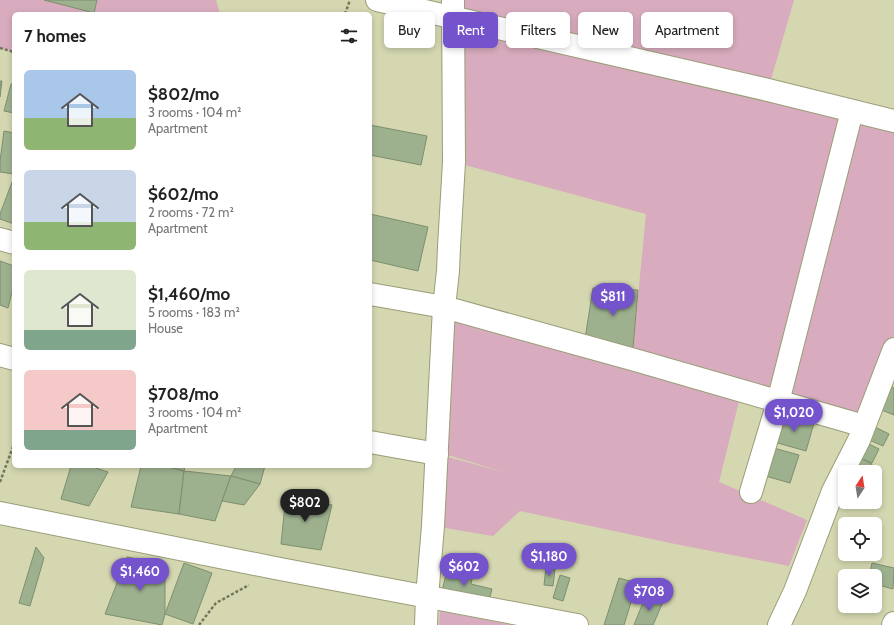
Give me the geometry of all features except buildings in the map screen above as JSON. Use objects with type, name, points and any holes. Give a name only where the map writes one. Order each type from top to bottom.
[{"type":"street","points":[[377,0],[452,8],[894,121]]},
{"type":"street","points":[[426,625],[433,526],[444,307],[448,271],[454,162],[452,8]]},
{"type":"street","points":[[751,492],[778,402],[852,111]]},
{"type":"street","points":[[0,239],[12,242]]},
{"type":"street","points":[[372,294],[444,307],[864,426]]},
{"type":"street","points":[[779,625],[795,592],[833,491],[859,440],[894,349]]},
{"type":"street","points":[[0,355],[12,358]]},
{"type":"street","points":[[372,442],[437,454]]},
{"type":"street","points":[[0,513],[280,569],[576,625]]},
{"type":"path","points":[[346,12],[350,0]]},
{"type":"path","points":[[0,48],[12,51]]},
{"type":"path","points":[[0,482],[12,449]]},
{"type":"path","points":[[199,625],[216,603],[280,569]]},
{"type":"shaded area","points":[[0,0],[216,0],[219,12],[12,12],[12,51],[0,48]]},
{"type":"shaded area","points":[[453,0],[794,0],[768,90],[894,122],[894,336],[862,415],[744,381],[719,482],[807,520],[789,566],[675,544],[520,511],[493,536],[433,526],[437,454],[507,473],[438,452],[448,320],[620,361],[633,348],[646,214],[454,162],[453,48],[498,48],[498,12],[453,12]]},
{"type":"shaded area","points":[[440,611],[512,625],[439,625]]}]
